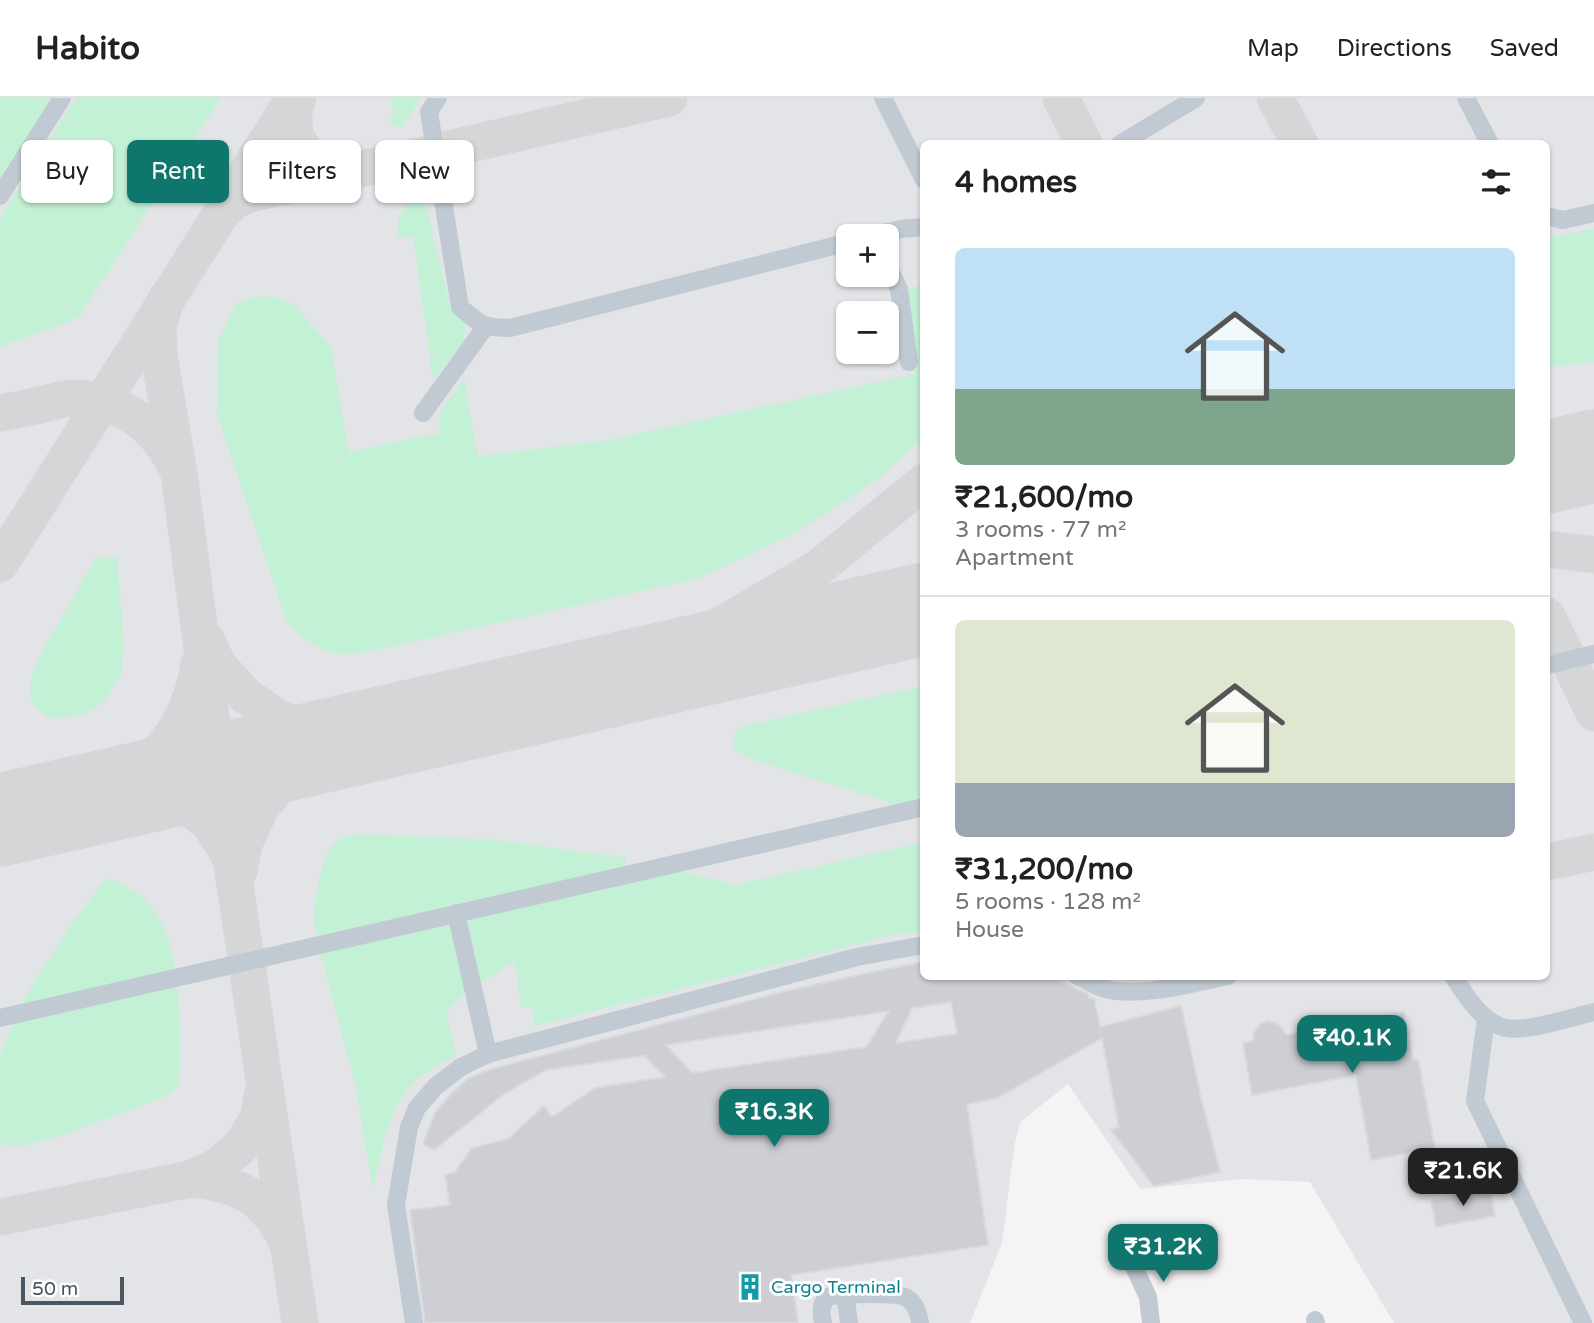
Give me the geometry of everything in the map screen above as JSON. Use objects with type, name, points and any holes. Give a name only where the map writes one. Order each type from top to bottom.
[{"type":"street","points":[[0,196],[62,98]]},
{"type":"street","points":[[438,98],[429,112],[460,307],[476,322],[486,327],[510,328],[836,245]]},
{"type":"street","points":[[883,98],[920,172]]},
{"type":"street","points":[[1127,140],[1196,98]]},
{"type":"street","points":[[1466,98],[1488,140]]},
{"type":"street","points":[[1550,217],[1563,220],[1594,213]]},
{"type":"street","points":[[899,229],[920,227]]},
{"type":"street","points":[[898,287],[909,362]]},
{"type":"street","points":[[423,413],[486,327]]},
{"type":"street","points":[[1550,663],[1594,654]]},
{"type":"street","points":[[0,1018],[920,808]]},
{"type":"street","points":[[456,913],[488,1054]]},
{"type":"street","points":[[414,1323],[396,1205],[409,1127],[417,1108],[436,1086],[461,1067],[488,1054],[857,957],[920,945]]},
{"type":"street","points":[[1085,980],[1104,989],[1126,992],[1141,992],[1206,980]]},
{"type":"street","points":[[1456,980],[1486,1018],[1504,1028],[1526,1028],[1594,1012]]},
{"type":"street","points":[[1486,1018],[1475,1101],[1583,1323]]},
{"type":"street","points":[[1130,1258],[1148,1297],[1151,1323]]},
{"type":"street","points":[[845,1294],[849,1323]]},
{"type":"street","points":[[823,1323],[823,1302],[827,1297],[845,1294],[897,1295],[907,1298],[919,1315],[920,1323]]},
{"type":"shaded area","points":[[0,98],[1594,98],[1594,1323],[1394,1323],[1310,1182],[1242,1179],[1140,1189],[1068,1084],[1020,1122],[1014,1147],[1002,1243],[970,1323],[0,1323]]},
{"type":"green space","points":[[0,98],[61,98],[35,140],[21,140],[21,162],[0,195]]},
{"type":"green space","points":[[76,98],[221,98],[194,140],[127,140],[127,203],[153,203],[79,316],[0,347],[0,218],[21,185],[21,203],[113,203],[113,140],[49,140]]},
{"type":"green space","points":[[391,98],[421,98],[401,129],[389,122],[394,112]]},
{"type":"green space","points":[[408,203],[425,203],[451,310],[466,321],[464,341],[433,380],[413,236],[397,238],[399,215]]},
{"type":"green space","points":[[1594,228],[1594,362],[1550,367],[1550,237]]},
{"type":"green space","points":[[920,285],[920,441],[885,473],[796,532],[701,578],[362,653],[342,654],[324,650],[304,638],[287,622],[217,414],[218,340],[236,304],[256,296],[279,298],[295,306],[331,347],[349,452],[439,433],[439,413],[464,379],[478,456],[604,441],[915,374],[905,292]]},
{"type":"green space","points":[[96,557],[117,557],[124,648],[121,674],[107,698],[92,711],[69,718],[49,718],[34,706],[29,688],[37,661]]},
{"type":"green space","points":[[920,687],[920,803],[904,807],[748,758],[738,751],[733,743],[738,730],[744,726]]},
{"type":"green space","points":[[358,834],[497,840],[626,858],[626,867],[318,938],[314,914],[325,860],[338,840]]},
{"type":"green space","points":[[920,843],[920,932],[892,935],[535,1026],[532,1007],[521,1008],[515,961],[479,985],[463,920],[677,870],[736,885]]},
{"type":"green space","points":[[106,878],[134,890],[153,910],[166,934],[178,993],[179,1084],[173,1092],[162,1098],[59,1136],[21,1146],[0,1143],[0,1057],[12,1025],[31,987],[71,925]]},
{"type":"green space","points":[[447,924],[454,928],[467,990],[446,1013],[456,1055],[420,1077],[402,1098],[390,1123],[373,1191],[356,1087],[320,951]]},
{"type":"building","points":[[920,963],[920,980],[1058,980],[1088,994],[1089,998],[1094,998],[1100,1027],[1181,1006],[1220,1172],[1154,1186],[1111,1130],[1119,1127],[1102,1038],[997,1098],[967,1104],[988,1245],[791,1275],[798,1323],[425,1323],[410,1210],[450,1205],[445,1175],[455,1172],[472,1148],[508,1139],[544,1106],[552,1117],[595,1088],[665,1077],[645,1056],[648,1055],[546,1070],[504,1094],[434,1150],[423,1144],[435,1113],[451,1094],[469,1078],[492,1069],[786,991]],"holes":[[[951,1002],[957,1034],[896,1043],[912,1008]],[[889,1011],[866,1047],[692,1073],[666,1045]]]},
{"type":"building","points":[[1404,1012],[1413,1060],[1418,1059],[1435,1148],[1371,1160],[1356,1075],[1252,1095],[1243,1043],[1253,1041],[1254,1032],[1262,1023],[1273,1022],[1287,1035]]},
{"type":"building","points":[[1490,1189],[1495,1216],[1436,1227],[1431,1200]]},
{"type":"taxiway","points":[[0,564],[294,98]]},
{"type":"taxiway","points":[[297,140],[293,115],[298,98]]},
{"type":"taxiway","points":[[223,212],[235,200],[254,193],[669,98]]},
{"type":"taxiway","points":[[1061,98],[1082,140]]},
{"type":"taxiway","points":[[1275,98],[1298,140]]},
{"type":"taxiway","points":[[166,299],[158,328],[159,355],[179,473],[218,770],[300,1323]]},
{"type":"taxiway","points":[[0,413],[72,398],[106,403],[134,416],[146,426],[157,437],[174,463]]},
{"type":"taxiway","points":[[1550,488],[1579,460]]},
{"type":"taxiway","points":[[638,674],[818,568],[920,485]]},
{"type":"taxiway","points":[[1550,549],[1594,555]]},
{"type":"taxiway","points":[[1550,622],[1594,713]]},
{"type":"taxiway","points":[[206,639],[218,665],[246,696],[280,719],[319,732],[357,737]]},
{"type":"taxiway","points":[[114,794],[145,766],[170,738],[188,705],[199,664]]},
{"type":"taxiway","points":[[239,871],[244,844],[261,807],[288,775],[322,751],[361,738]]},
{"type":"taxiway","points":[[114,794],[148,790],[181,802],[209,823],[229,856]]},
{"type":"taxiway","points":[[0,805],[12,809],[46,809]]},
{"type":"taxiway","points":[[1550,861],[1594,852]]},
{"type":"taxiway","points":[[0,1217],[190,1179],[218,1166],[242,1145],[258,1118],[263,1092]]},
{"type":"taxiway","points":[[190,1179],[222,1184],[248,1194],[269,1212],[286,1240]]},
{"type":"runway","points":[[1550,466],[1594,456]]},
{"type":"runway","points":[[0,820],[920,610]]},
{"type":"place","name":"Cargo Terminal","points":[[750,1287]]}]
